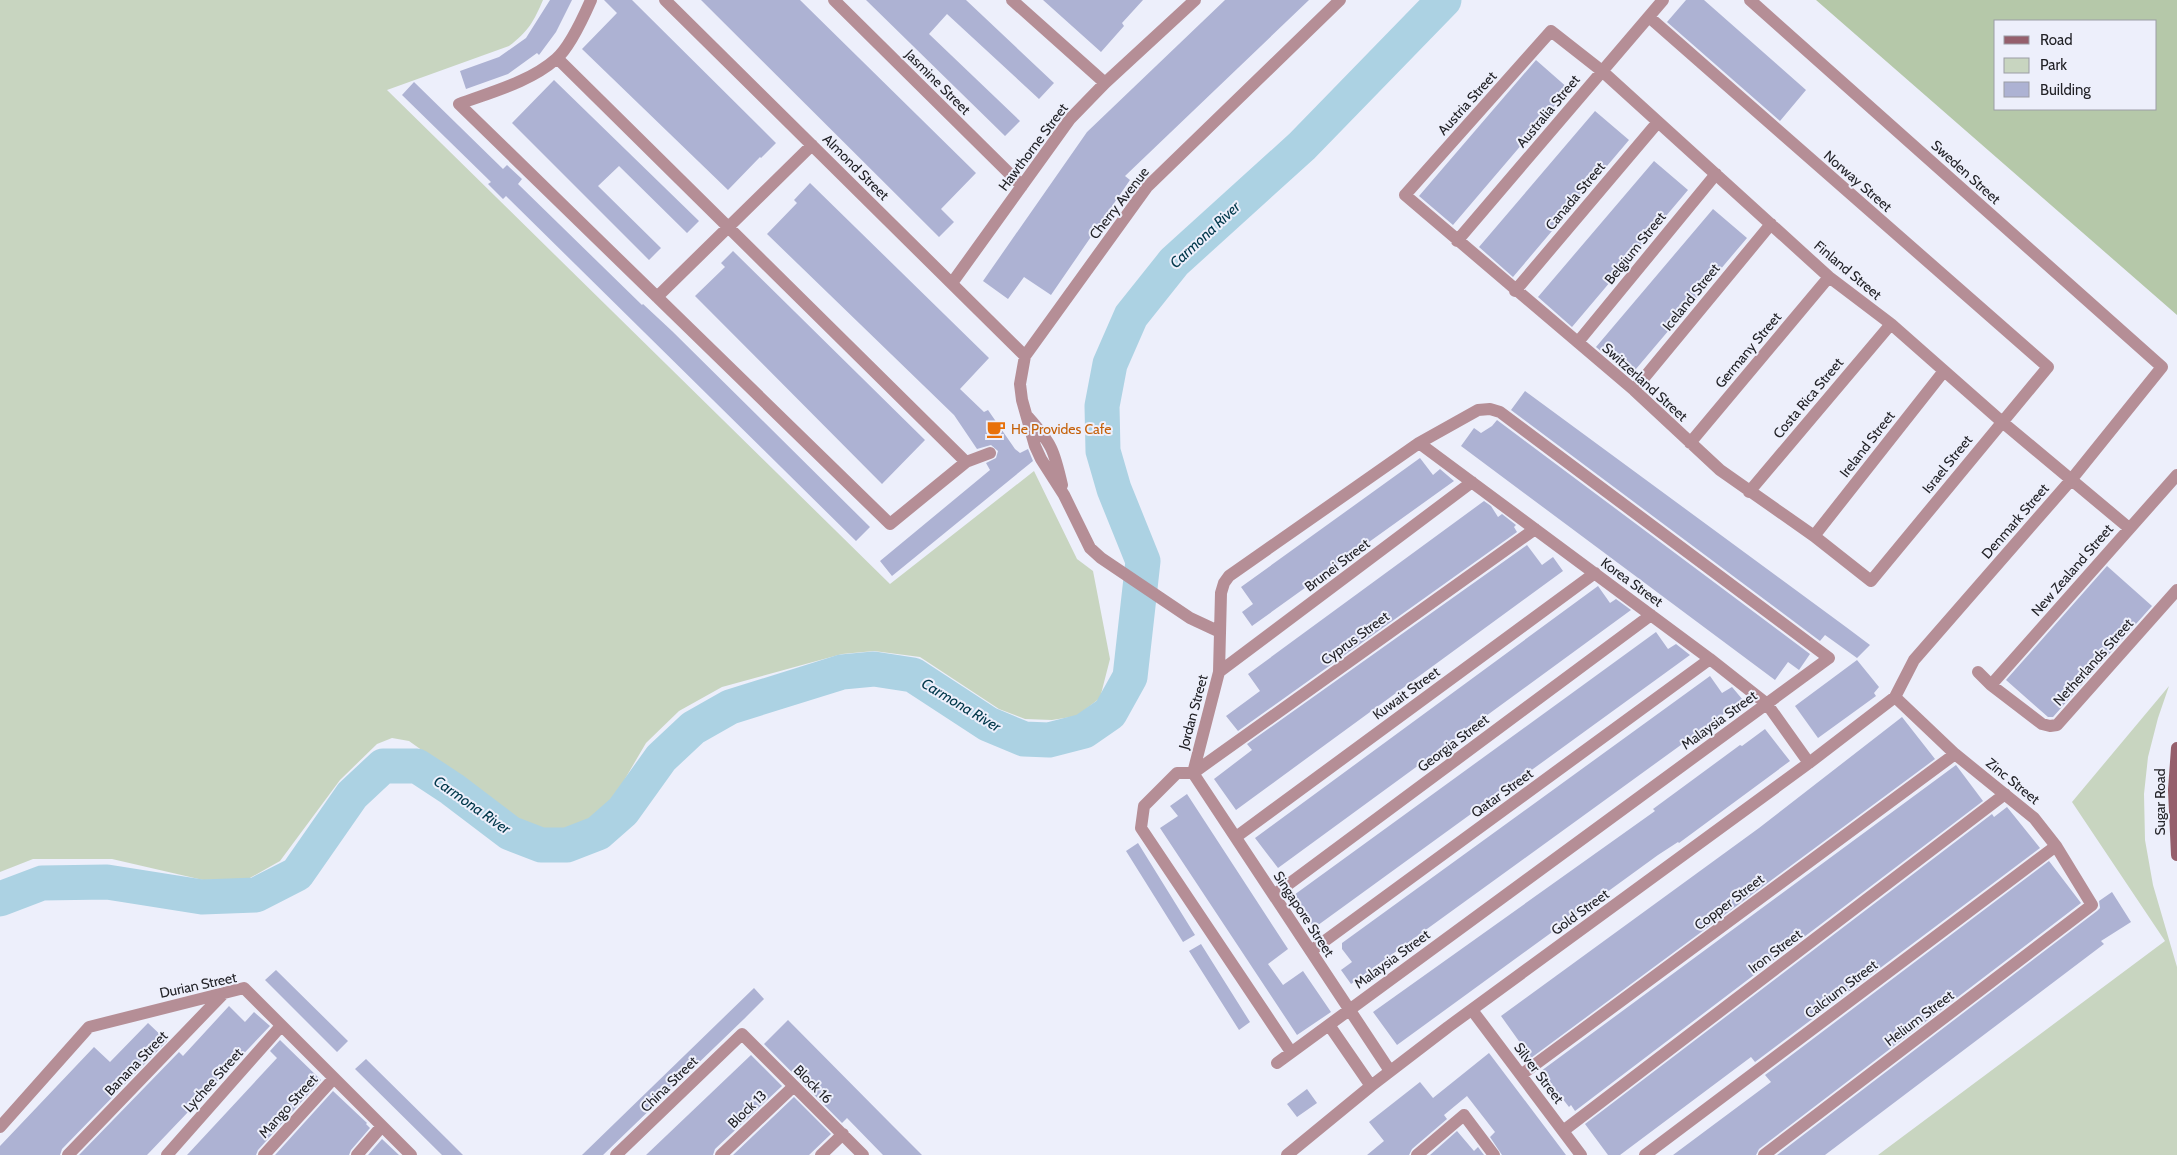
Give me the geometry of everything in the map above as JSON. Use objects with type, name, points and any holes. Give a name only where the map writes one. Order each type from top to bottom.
[{"type":"main road","name":"Sugar Road","points":[[2177,748],[2174,790],[2177,855]]},
{"type":"street","points":[[590,0],[583,20],[558,59],[534,75],[459,104],[890,524],[966,462],[990,453]]},
{"type":"street","name":"Almond Street","points":[[665,0],[1025,356]]},
{"type":"street","name":"Jasmine Street","points":[[834,0],[1022,186]]},
{"type":"street","points":[[1012,0],[1105,82]]},
{"type":"street","name":"Cherry Avenue","points":[[1220,632],[1190,618],[1101,558],[1090,548],[1064,495],[1041,459],[1026,414],[1020,384],[1025,356],[1147,187],[1340,0]]},
{"type":"street","name":"Australia Street","points":[[1457,241],[1663,0]]},
{"type":"street","name":"Sweden Street","points":[[1750,0],[2162,367]]},
{"type":"street","name":"Hawthorne Street","points":[[952,283],[1070,119],[1105,82],[1190,1]]},
{"type":"street","name":"Norway Street","points":[[1649,17],[2048,367]]},
{"type":"street","name":"Finland Street","points":[[1551,31],[1602,71],[1830,277],[1890,324],[2001,422],[2128,528]]},
{"type":"street","name":"Austria Street","points":[[1405,195],[1551,31]]},
{"type":"street","points":[[558,59],[966,462]]},
{"type":"street","name":"Canada Street","points":[[1515,291],[1658,122]]},
{"type":"street","points":[[657,297],[812,145]]},
{"type":"street","name":"Belgium Street","points":[[1578,342],[1716,174]]},
{"type":"street","name":"Switzerland Street","points":[[1405,195],[1515,291],[1634,390],[1690,443],[1749,492],[1814,536],[1871,581]]},
{"type":"street","name":"Iceland Street","points":[[1634,390],[1771,224]]},
{"type":"street","name":"Germany Street","points":[[1690,443],[1830,277]]},
{"type":"street","name":"Costa Rica Street","points":[[1749,492],[1890,324]]},
{"type":"street","name":"Israel Street","points":[[1871,581],[2048,367]]},
{"type":"street","name":"Denmark Street","points":[[1895,697],[1914,660],[2071,480],[2162,367]]},
{"type":"street","name":"Ireland Street","points":[[1814,536],[1944,371]]},
{"type":"street","name":"Malaysia Street","points":[[1277,1063],[1829,658],[1500,412],[1490,409],[1478,410]]},
{"type":"street","name":"Jordan Street","points":[[1193,773],[1219,672],[1221,593],[1224,583],[1229,576],[1419,443],[1478,410]]},
{"type":"street","name":"Korea Street","points":[[1419,443],[1710,659],[1767,704],[1809,763]]},
{"type":"street","name":"New Zealand Street","points":[[1992,685],[2128,528],[2177,475]]},
{"type":"street","name":"Brunei Street","points":[[1219,672],[1472,482]]},
{"type":"street","name":"Cyprus Street","points":[[1193,773],[1535,529]]},
{"type":"street","name":"Kuwait Street","points":[[1236,837],[1595,573]]},
{"type":"street","name":"Netherlands Street","points":[[1978,672],[2042,724],[2057,725],[2177,590]]},
{"type":"street","name":"Georgia Street","points":[[1274,895],[1651,615]]},
{"type":"street","name":"Qatar Street","points":[[1311,951],[1710,659]]},
{"type":"street","name":"Zinc Street","points":[[1895,697],[1955,754],[2034,818],[2056,846],[2092,905]]},
{"type":"street","name":"Gold Street","points":[[1287,1155],[1370,1086],[1809,763],[1895,697]]},
{"type":"street","name":"Copper Street","points":[[1521,1075],[1955,754]]},
{"type":"street","points":[[1193,773],[1177,773],[1144,806],[1141,828],[1291,1052]]},
{"type":"street","name":"Singapore Street","points":[[1193,773],[1390,1071]]},
{"type":"street","name":"Iron Street","points":[[1564,1131],[2005,794]]},
{"type":"street","name":"Calcium Street","points":[[1645,1155],[2056,846]]},
{"type":"street","name":"Helium Street","points":[[1764,1155],[2092,905]]},
{"type":"street","name":"Durian Street","points":[[0,1127],[89,1027],[244,988],[411,1155]]},
{"type":"street","name":"Banana Street","points":[[68,1155],[225,992]]},
{"type":"street","name":"Silver Street","points":[[1472,1010],[1581,1155]]},
{"type":"street","points":[[1329,1025],[1370,1086]]},
{"type":"street","name":"Lychee Street","points":[[167,1155],[281,1026]]},
{"type":"street","name":"Block 16","points":[[742,1034],[863,1155]]},
{"type":"street","name":"China Street","points":[[616,1155],[742,1034]]},
{"type":"street","name":"Mango Street","points":[[264,1155],[334,1078]]},
{"type":"street","name":"Block 13","points":[[721,1155],[794,1086]]},
{"type":"street","points":[[1417,1155],[1464,1115],[1494,1155]]},
{"type":"street","points":[[357,1155],[382,1126]]},
{"type":"street","points":[[821,1155],[843,1134]]},
{"type":"green space","points":[[0,0],[543,0],[530,26],[509,46],[387,90],[890,584],[1034,471],[1077,559],[1093,571],[1110,659],[1100,698],[1077,716],[1052,720],[1025,719],[999,709],[920,657],[874,651],[842,654],[722,687],[679,711],[646,743],[612,801],[592,819],[569,831],[545,832],[520,820],[409,741],[392,738],[377,744],[340,780],[280,861],[248,879],[203,880],[112,859],[33,859],[0,872]]},
{"type":"green space","points":[[1816,0],[2177,0],[2177,315]]},
{"type":"green space","points":[[2169,686],[2148,757],[2144,794],[2145,840],[2153,885],[2177,967],[2177,1155],[1878,1155],[2165,941],[2072,802]]},
{"type":"building","points":[[550,0],[572,0],[556,32],[539,55],[537,53],[508,74],[466,89],[460,71],[499,57],[526,38]]},
{"type":"building","points":[[604,0],[632,0],[776,143],[728,190],[582,49],[617,13]]},
{"type":"building","points":[[701,0],[800,0],[976,173],[941,209],[954,222],[939,237]]},
{"type":"building","points":[[866,0],[966,0],[1054,83],[1039,99],[947,14],[929,34],[1020,121],[1005,136]]},
{"type":"building","points":[[1043,0],[1143,0],[1122,23],[1124,26],[1101,52]]},
{"type":"building","points":[[1225,0],[1309,0],[1125,176],[1130,180],[1051,295],[1024,277],[1008,299],[983,281],[1087,132]]},
{"type":"building","points":[[1686,0],[1704,0],[1806,90],[1780,121],[1667,22]]},
{"type":"building","points":[[1536,60],[1569,89],[1453,225],[1419,196]]},
{"type":"building","points":[[554,80],[699,221],[687,233],[619,166],[598,186],[661,248],[649,260],[512,123]]},
{"type":"building","points":[[414,82],[503,169],[507,165],[522,179],[518,184],[642,305],[672,331],[870,527],[856,541],[506,196],[503,199],[488,184],[491,182],[402,95]]},
{"type":"building","points":[[1595,111],[1629,140],[1513,277],[1479,247]]},
{"type":"building","points":[[1654,161],[1688,190],[1572,327],[1538,297]]},
{"type":"building","points":[[810,183],[989,358],[960,389],[984,412],[988,410],[1015,449],[1020,453],[1028,449],[1033,461],[892,576],[880,561],[990,470],[986,463],[996,458],[998,451],[991,445],[977,449],[954,415],[767,234],[797,203],[794,200]]},
{"type":"building","points":[[1713,209],[1747,238],[1630,376],[1596,347]]},
{"type":"building","points":[[733,251],[925,440],[882,484],[695,296],[725,267],[721,263]]},
{"type":"building","points":[[1525,391],[1870,645],[1857,658],[1825,635],[1820,641],[1511,410]]},
{"type":"building","points":[[1497,420],[1810,654],[1799,670],[1788,662],[1775,680],[1461,446],[1474,428],[1481,433],[1492,426]]},
{"type":"building","points":[[1420,458],[1433,475],[1440,469],[1454,481],[1252,626],[1242,612],[1253,604],[1241,587]]},
{"type":"building","points":[[1484,501],[1491,506],[1498,517],[1502,514],[1516,525],[1514,527],[1517,532],[1238,731],[1226,716],[1260,691],[1248,674]]},
{"type":"building","points":[[1527,545],[1542,565],[1553,557],[1563,571],[1236,810],[1214,779],[1252,750],[1247,744]]},
{"type":"building","points":[[2107,566],[2152,606],[2053,717],[2048,717],[2006,680]]},
{"type":"building","points":[[1598,586],[1610,603],[1616,599],[1631,610],[1278,868],[1255,838]]},
{"type":"building","points":[[1656,632],[1668,649],[1676,644],[1690,655],[1314,928],[1294,901],[1294,895]]},
{"type":"building","points":[[1857,660],[1879,687],[1874,693],[1876,696],[1818,738],[1795,706]]},
{"type":"building","points":[[1710,676],[1722,693],[1732,687],[1743,700],[1351,984],[1341,970],[1352,962],[1342,949],[1342,943]]},
{"type":"building","points":[[1902,717],[1935,759],[1531,1058],[1501,1016],[1759,828]]},
{"type":"building","points":[[1765,729],[1790,761],[1397,1045],[1373,1012],[1655,811],[1653,809],[1740,745],[1742,746]]},
{"type":"building","points":[[1956,765],[1983,801],[1575,1111],[1571,1105],[1569,1107],[1541,1071]]},
{"type":"building","points":[[1187,794],[1288,949],[1268,964],[1283,985],[1303,971],[1331,1012],[1297,1035],[1160,828],[1178,816],[1170,806]]},
{"type":"building","points":[[2007,807],[2040,848],[1755,1062],[1751,1057],[1620,1155],[1608,1155],[1585,1124],[1992,814],[1994,817]]},
{"type":"building","points":[[1138,843],[1195,935],[1183,942],[1126,851]]},
{"type":"building","points":[[2049,861],[2081,903],[1759,1149],[1756,1155],[1673,1155],[1771,1082],[1765,1075]]},
{"type":"building","points":[[2112,892],[2131,922],[2101,941],[2104,944],[1825,1155],[1777,1155],[2097,911],[2100,908],[2099,901]]},
{"type":"building","points":[[1201,944],[1250,1022],[1239,1030],[1189,951]]},
{"type":"building","points":[[276,970],[348,1041],[337,1052],[265,980]]},
{"type":"building","points":[[754,988],[764,999],[744,1019],[603,1155],[582,1155]]},
{"type":"building","points":[[229,1006],[245,1022],[254,1012],[270,1026],[147,1155],[79,1155],[179,1052],[183,1056]]},
{"type":"building","points":[[788,1020],[922,1155],[883,1155],[847,1118],[842,1123],[764,1044]]},
{"type":"building","points":[[148,1023],[167,1041],[62,1149],[60,1155],[0,1155],[0,1146],[94,1047],[110,1062]]},
{"type":"building","points":[[280,1040],[321,1080],[258,1150],[256,1155],[187,1155],[277,1058],[270,1051]]},
{"type":"building","points":[[1489,1053],[1566,1155],[1502,1155],[1490,1137],[1495,1132],[1467,1096],[1444,1115],[1447,1119],[1412,1149],[1409,1155],[1367,1155],[1384,1141],[1369,1122],[1420,1082],[1433,1098]]},
{"type":"building","points":[[751,1055],[782,1086],[715,1149],[713,1155],[646,1155]]},
{"type":"building","points":[[366,1059],[463,1155],[442,1155],[355,1069]]},
{"type":"building","points":[[1307,1089],[1317,1103],[1297,1117],[1287,1104]]},
{"type":"building","points":[[333,1091],[370,1128],[349,1155],[275,1155]]},
{"type":"building","points":[[794,1097],[831,1134],[809,1155],[733,1155]]},
{"type":"building","points":[[1457,1131],[1474,1151],[1478,1147],[1484,1155],[1430,1155]]},
{"type":"building","points":[[382,1139],[399,1155],[368,1155]]},
{"type":"waterway","name":"Carmona River","points":[[0,899],[42,883],[107,882],[202,897],[256,895],[297,874],[352,795],[383,766],[417,766],[452,789],[510,833],[541,845],[567,845],[598,833],[623,811],[661,758],[693,728],[730,707],[842,672],[874,669],[913,675],[988,724],[1024,739],[1049,740],[1084,731],[1110,713],[1130,677],[1143,561],[1114,489],[1103,451],[1102,406],[1110,364],[1131,316],[1174,262],[1302,146],[1444,0]]},
{"type":"place","name":"He Provides Cafe","points":[[996,429]]}]
